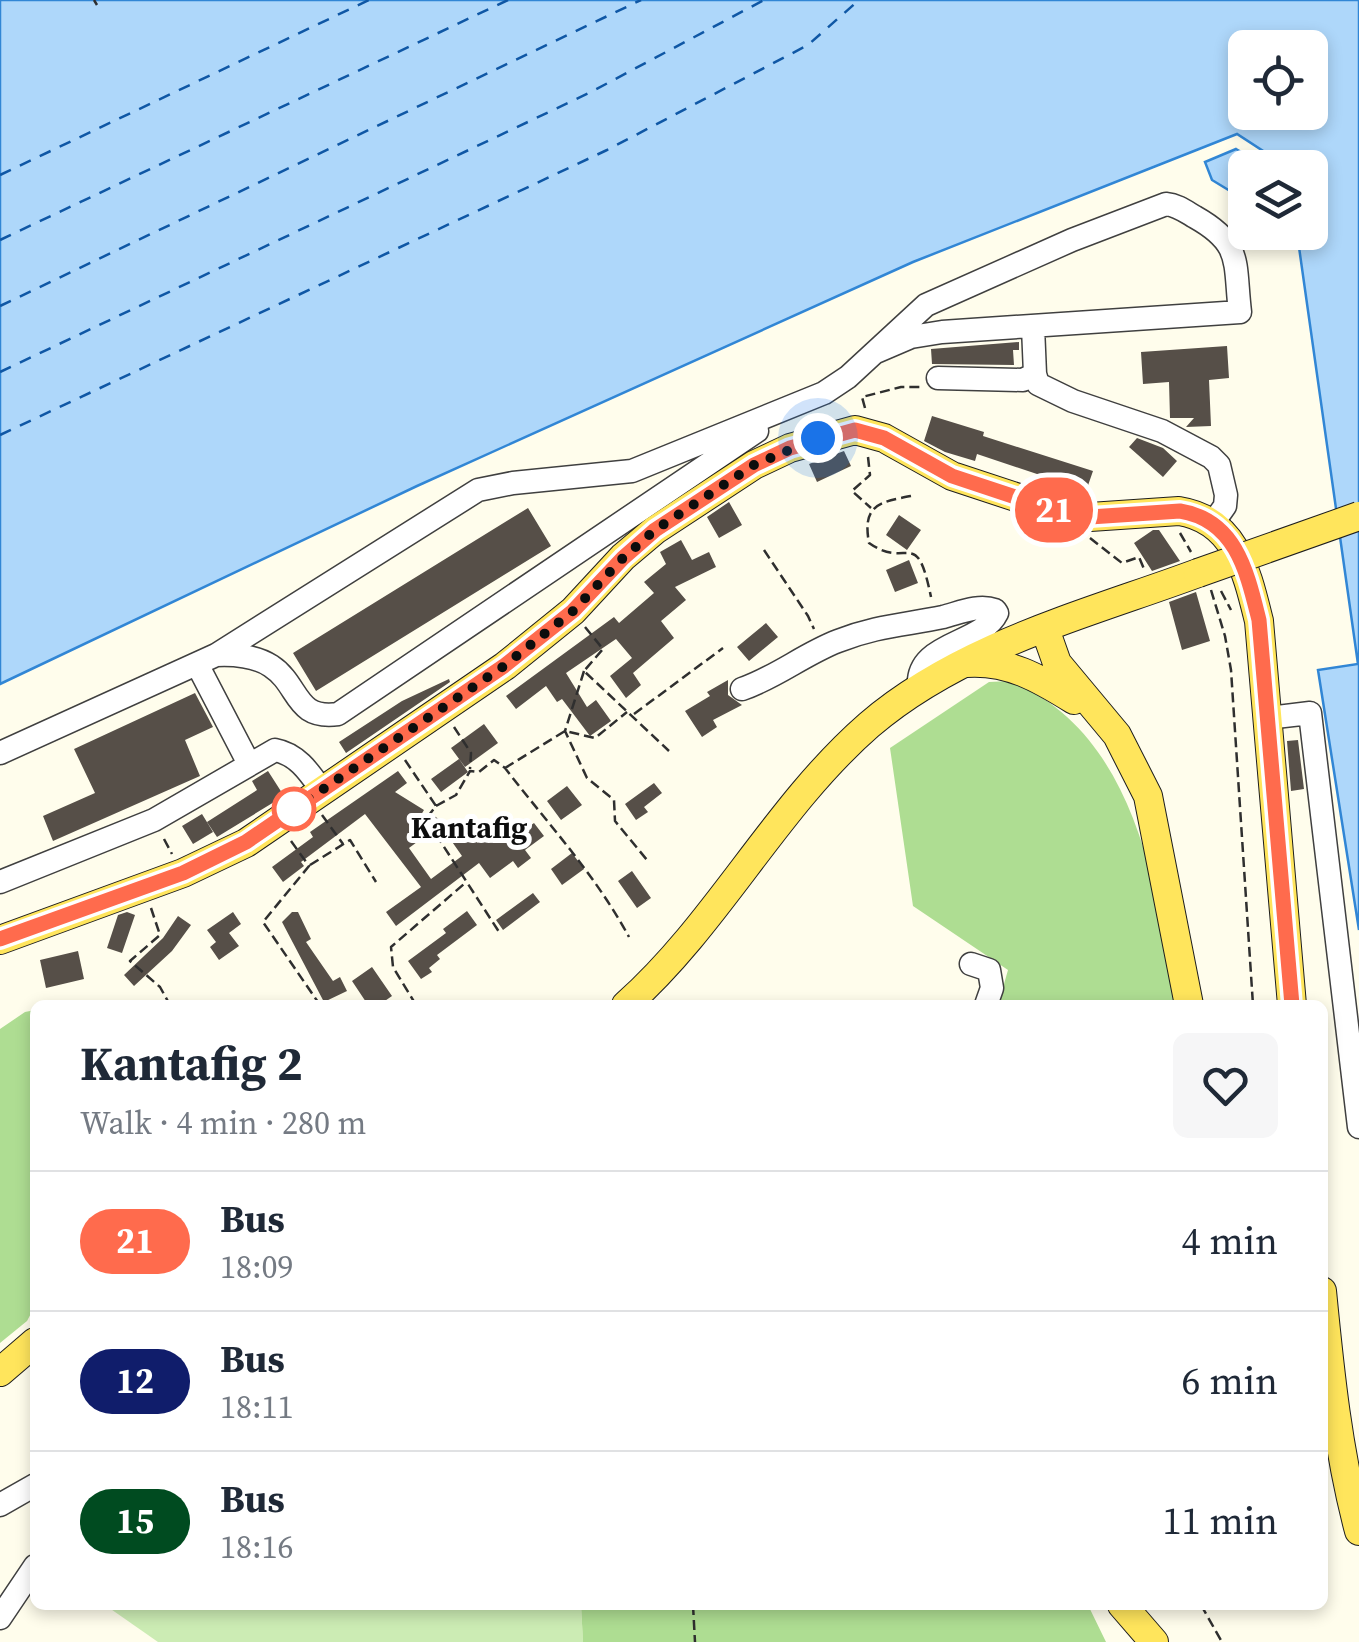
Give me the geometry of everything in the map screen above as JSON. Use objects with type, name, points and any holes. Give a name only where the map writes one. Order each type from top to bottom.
[{"type":"main road","points":[[0,940],[219,858],[442,709],[551,630],[655,530],[754,465],[790,448],[855,430],[884,438],[952,476],[1055,510],[1090,517],[1180,511],[1214,523],[1238,551],[1259,620],[1292,1000]]},
{"type":"main road","points":[[631,1000],[677,956],[823,772],[870,724],[919,689],[964,663],[1040,631],[1359,516]]},
{"type":"main road","points":[[1040,631],[1030,652],[1036,669],[1047,682]]},
{"type":"main road","points":[[1040,631],[1056,663],[1104,718],[1129,754],[1148,796],[1188,1000]]},
{"type":"main road","points":[[964,663],[1010,667],[1047,682],[1104,718]]},
{"type":"main road","points":[[0,1372],[30,1346]]},
{"type":"main road","points":[[1328,1352],[1343,1468],[1359,1531]]},
{"type":"main road","points":[[1126,1610],[1154,1642]]},
{"type":"street","points":[[0,753],[207,659],[478,490],[512,482],[632,471],[780,414],[836,385],[913,314],[943,296],[1072,240],[1174,204],[1212,226],[1232,246],[1240,312],[925,334],[876,352]]},
{"type":"street","points":[[1033,327],[1038,384],[1050,392],[1133,419],[1211,457],[1219,466],[1226,495],[1225,506],[1214,523]]},
{"type":"street","points":[[938,378],[1022,380],[1035,374]]},
{"type":"street","points":[[207,659],[231,654],[273,667],[306,709],[325,716],[338,714],[739,446],[780,414]]},
{"type":"street","points":[[742,689],[772,679],[821,649],[885,624],[913,623],[981,607],[998,613],[989,626],[953,642],[927,662],[921,670],[919,689]]},
{"type":"street","points":[[207,659],[249,764]]},
{"type":"street","points":[[1268,718],[1310,713],[1359,1127]]},
{"type":"street","points":[[0,882],[154,820],[276,750],[286,752],[308,770],[316,793]]},
{"type":"street","points":[[972,964],[988,970],[992,979],[987,1000]]},
{"type":"street","points":[[0,1505],[30,1488]]},
{"type":"street","points":[[0,1618],[30,1573]]},
{"type":"path","points":[[94,0],[96,6]]},
{"type":"path","points":[[862,397],[869,420]]},
{"type":"path","points":[[866,445],[870,475],[852,491],[872,509]]},
{"type":"path","points":[[911,496],[882,502],[872,509],[866,528],[869,543],[882,552],[910,552],[919,556],[931,597]]},
{"type":"path","points":[[1178,528],[1195,558]]},
{"type":"path","points":[[1084,534],[1122,563]]},
{"type":"path","points":[[764,550],[808,616],[821,649]]},
{"type":"path","points":[[1216,582],[1230,609],[1259,620]]},
{"type":"path","points":[[1211,590],[1226,636],[1231,670],[1253,1000]]},
{"type":"path","points":[[506,768],[565,732],[584,672],[602,649],[583,624]]},
{"type":"path","points":[[632,715],[723,648]]},
{"type":"path","points":[[584,672],[669,751]]},
{"type":"path","points":[[442,709],[471,753],[470,771],[456,795],[436,806],[426,820],[501,936]]},
{"type":"path","points":[[565,732],[595,738],[628,711]]},
{"type":"path","points":[[565,732],[588,778],[614,800],[615,821],[647,860]]},
{"type":"path","points":[[393,742],[436,806]]},
{"type":"path","points":[[470,771],[480,772],[494,760],[506,768],[583,862],[629,937]]},
{"type":"path","points":[[316,793],[343,844]]},
{"type":"path","points":[[277,821],[309,866]]},
{"type":"path","points":[[317,1000],[263,922],[309,866],[350,840],[376,882]]},
{"type":"path","points":[[413,1000],[393,967],[391,947],[465,883]]},
{"type":"path","points":[[144,888],[160,935],[130,961],[160,986],[167,1000]]},
{"type":"path","points":[[693,1610],[694,1642]]},
{"type":"path","points":[[1204,1610],[1222,1642]]},
{"type":"green space","points":[[1010,681],[1053,705],[1087,737],[1113,776],[1148,865],[1178,1000],[999,1000],[1008,970],[913,906],[890,748],[989,682]]},
{"type":"green space","points":[[30,1011],[30,1315],[0,1343],[0,1029]]},
{"type":"green space","points":[[112,1610],[581,1610],[583,1642],[158,1642]]},
{"type":"green space","points":[[581,1610],[1090,1610],[1106,1642],[583,1642]]},
{"type":"water","points":[[0,0],[1359,0],[1359,930],[1318,670],[1358,664],[1299,250],[1328,250],[1328,150],[1262,150],[1237,134],[913,262],[417,486],[0,684]]},
{"type":"water","points":[[1228,152],[1228,190],[1212,180],[1205,162]]},
{"type":"building","points":[[1019,342],[1019,350],[1013,350],[1014,365],[932,364],[931,349]]},
{"type":"building","points":[[1227,346],[1229,378],[1209,380],[1211,426],[1186,427],[1194,418],[1170,418],[1169,382],[1143,384],[1141,352]]},
{"type":"building","points":[[932,416],[1093,471],[1084,497],[1041,483],[1043,476],[977,454],[975,461],[924,441]]},
{"type":"building","points":[[1137,438],[1163,448],[1177,461],[1163,477],[1129,447]]},
{"type":"building","points":[[844,451],[851,466],[817,482],[809,464]]},
{"type":"building","points":[[729,502],[742,525],[719,538],[707,517]]},
{"type":"building","points":[[528,508],[551,546],[316,691],[293,653]]},
{"type":"building","points":[[899,515],[921,530],[907,550],[886,535]]},
{"type":"building","points":[[1159,530],[1180,561],[1152,571],[1134,543]]},
{"type":"building","points":[[681,540],[692,560],[709,552],[716,567],[675,587],[686,600],[661,621],[674,638],[633,673],[641,685],[626,698],[610,676],[632,658],[616,639],[566,673],[587,707],[596,700],[611,721],[590,736],[562,699],[557,702],[546,686],[516,709],[506,696],[614,617],[619,623],[654,593],[644,582],[666,564],[660,552]]},
{"type":"building","points":[[909,560],[918,583],[895,592],[886,570]]},
{"type":"building","points":[[1196,592],[1210,641],[1182,650],[1169,602]]},
{"type":"building","points":[[766,623],[778,637],[749,661],[737,647]]},
{"type":"building","points":[[449,679],[450,682],[346,753],[339,742],[402,701]]},
{"type":"building","points":[[728,680],[728,695],[742,705],[713,720],[717,727],[702,737],[685,711]]},
{"type":"building","points":[[195,693],[213,727],[185,740],[200,776],[53,841],[43,816],[95,793],[74,749]]},
{"type":"building","points":[[484,724],[498,743],[465,767],[451,748]]},
{"type":"building","points":[[1298,740],[1304,789],[1291,791],[1287,741]]},
{"type":"building","points":[[459,759],[468,772],[441,792],[431,779]]},
{"type":"building","points":[[268,771],[284,796],[217,837],[207,822],[257,790],[252,781]]},
{"type":"building","points":[[398,771],[407,783],[395,792],[424,810],[410,833],[417,842],[409,848],[431,879],[462,856],[434,816],[478,843],[475,839],[498,822],[511,840],[534,823],[544,836],[525,850],[531,858],[518,868],[513,861],[490,878],[479,863],[396,926],[386,912],[421,887],[365,814],[301,862],[304,866],[283,882],[272,867],[313,837],[310,832]]},
{"type":"building","points":[[654,783],[662,793],[644,807],[648,812],[636,820],[625,804]]},
{"type":"building","points":[[567,786],[582,805],[561,820],[547,801]]},
{"type":"building","points":[[202,814],[213,832],[193,844],[182,826]]},
{"type":"building","points":[[572,853],[584,869],[562,885],[551,869]]},
{"type":"building","points":[[632,871],[651,898],[637,908],[618,881]]},
{"type":"building","points":[[533,893],[540,902],[503,930],[496,920]]},
{"type":"building","points":[[467,911],[477,925],[437,955],[440,959],[429,968],[432,972],[421,979],[408,961],[446,933],[443,929]]},
{"type":"building","points":[[233,912],[241,924],[229,933],[239,946],[219,960],[210,947],[216,942],[207,930]]},
{"type":"building","points":[[292,912],[298,912],[311,939],[306,942],[333,981],[340,977],[347,991],[323,1000],[282,922]]},
{"type":"building","points":[[118,915],[135,915],[122,953],[107,948]]},
{"type":"building","points":[[178,916],[191,925],[172,951],[134,986],[124,975],[163,938]]},
{"type":"building","points":[[78,951],[84,979],[46,988],[40,960]]},
{"type":"building","points":[[372,967],[392,996],[386,1000],[365,1000],[352,981]]},
{"type":"ferry route","points":[[0,175],[369,0]]},
{"type":"ferry route","points":[[0,240],[508,0]]},
{"type":"ferry route","points":[[0,306],[641,0]]},
{"type":"ferry route","points":[[0,372],[589,93],[764,0]]},
{"type":"ferry route","points":[[0,435],[607,150],[808,45],[859,0]]},
{"type":"bus line","name":"21","points":[[0,939],[183,873],[246,842],[504,666],[573,611],[655,530],[754,465],[818,438],[855,430],[884,438],[952,476],[1055,510],[1090,517],[1180,511],[1214,523],[1230,540],[1243,563],[1259,620],[1292,1000]]},
{"type":"district","name":"Kantafig","points":[[469,827]]},
{"type":"route","points":[[294,809],[504,666],[573,611],[655,530],[754,465],[818,438]]}]
